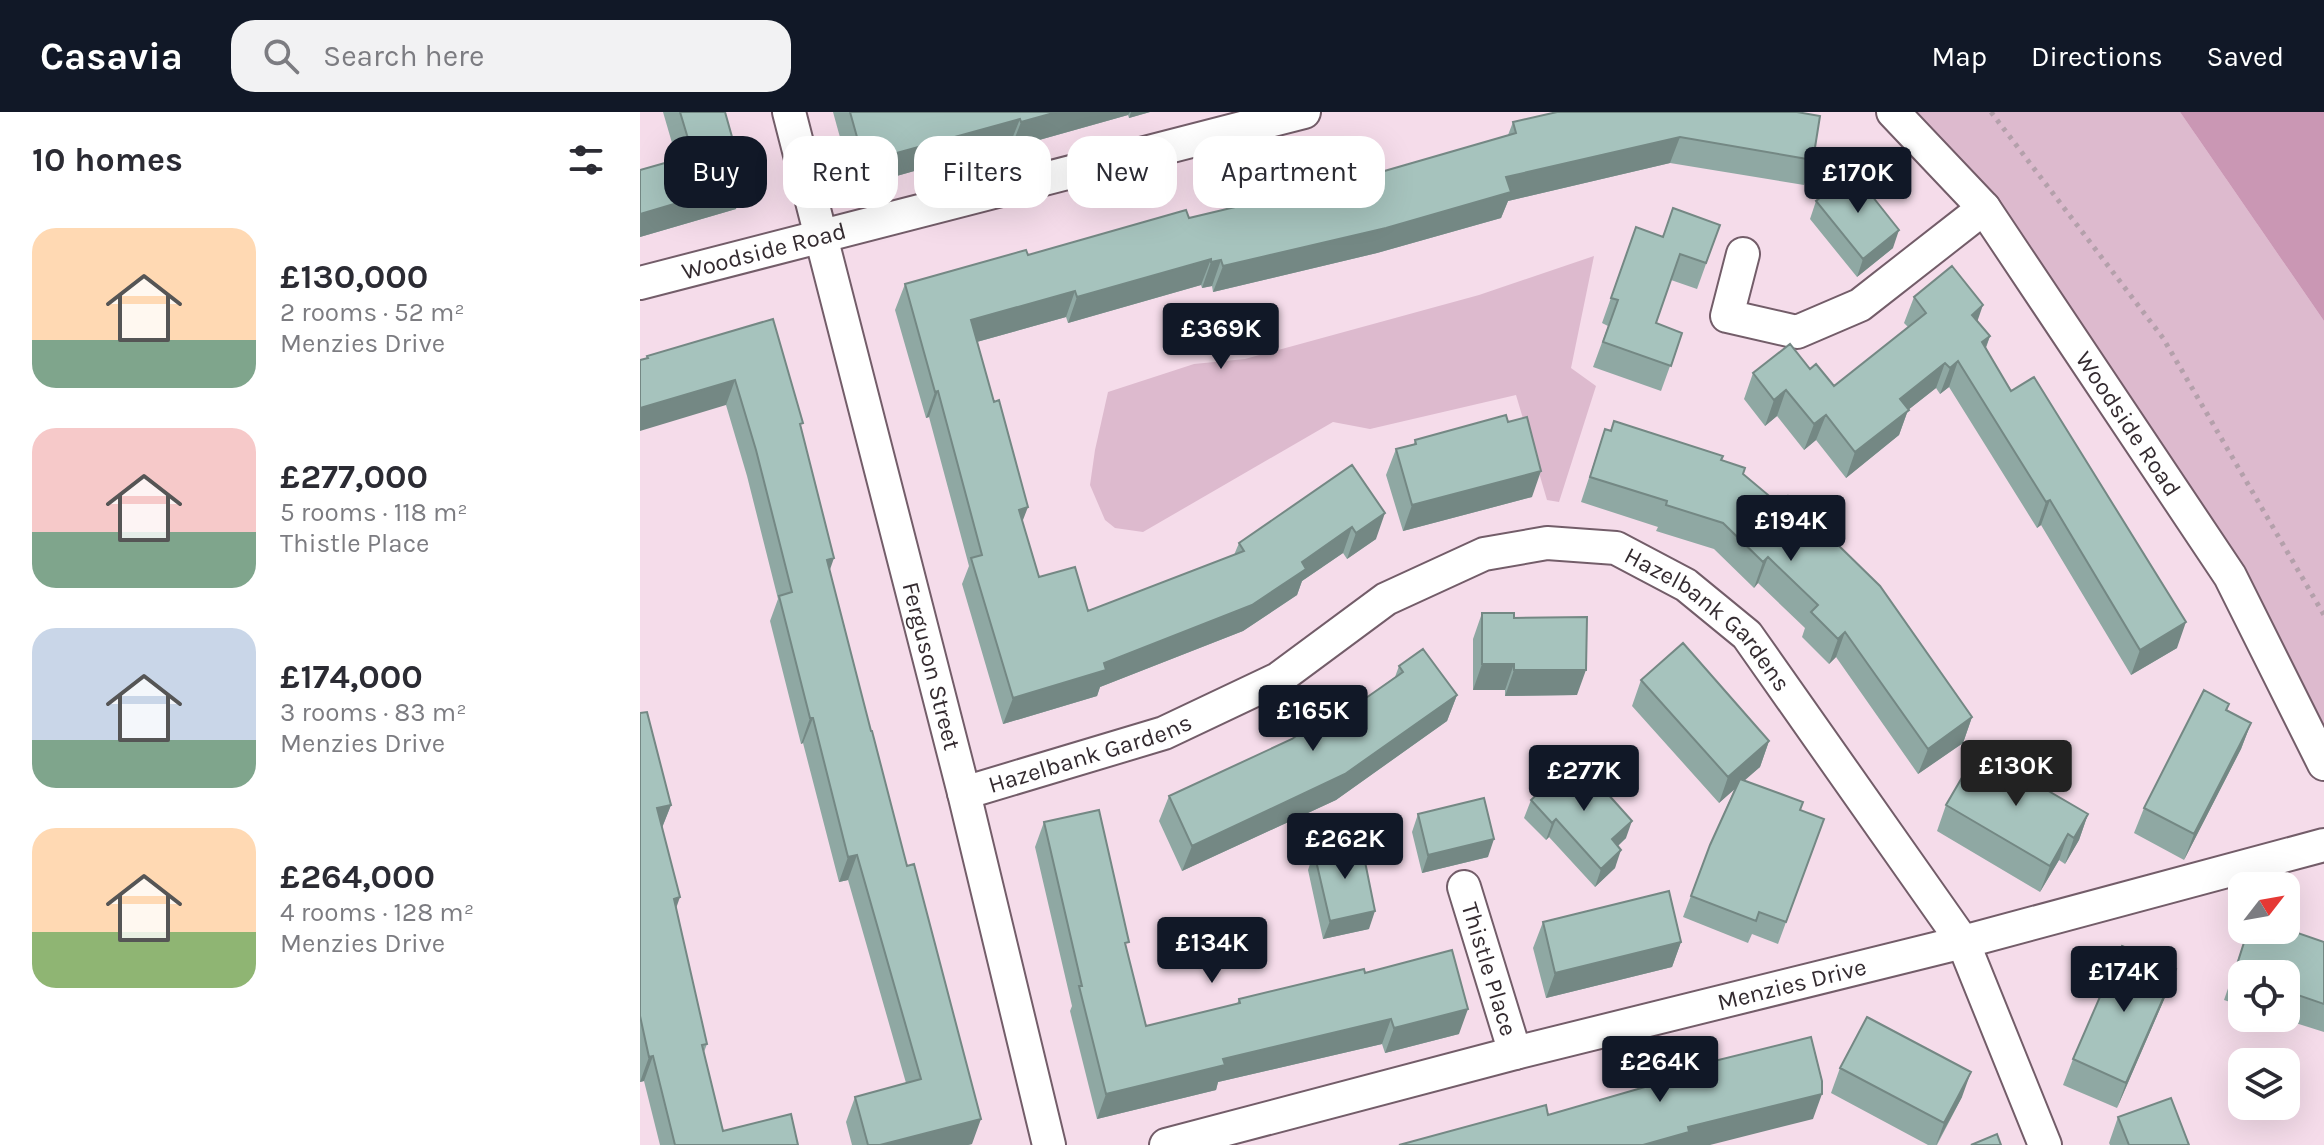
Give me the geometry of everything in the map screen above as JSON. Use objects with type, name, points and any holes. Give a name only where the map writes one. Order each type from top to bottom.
[{"type":"street","name":"Ferguson Street","points":[[789,112],[964,793],[1049,1145]]},
{"type":"street","name":"Woodside Road","points":[[640,283],[1304,112]]},
{"type":"street","name":"Woodside Road","points":[[1893,112],[1984,208],[2230,576],[2324,764]]},
{"type":"street","points":[[1743,254],[1727,316],[1797,332],[1860,305],[1984,208]]},
{"type":"street","name":"Hazelbank Gardens","points":[[964,793],[1164,733],[1278,679],[1386,599],[1484,554],[1547,543],[1616,548],[1686,585],[1747,635],[1963,942],[2045,1145]]},
{"type":"street","name":"Menzies Drive","points":[[1166,1145],[1200,1141],[1515,1053],[1963,942],[2324,845]]},
{"type":"street","name":"Thistle Place","points":[[1464,887],[1515,1053]]},
{"type":"path","points":[[1991,112],[2163,338],[2324,615]]},
{"type":"shaded area","points":[[1907,112],[2180,112],[2324,321],[2324,748]]},
{"type":"shaded area","points":[[2180,112],[2324,112],[2324,321]]},
{"type":"shaded area","points":[[1594,256],[1571,368],[1596,386],[1559,502],[1547,500],[1516,395],[1370,429],[1333,422],[1143,532],[1115,528],[1105,520],[1090,485],[1108,392],[1194,364],[1245,359],[1479,295]]},
{"type":"building","points":[[680,112],[725,112],[732,136],[687,136]]},
{"type":"building","points":[[850,112],[1057,112],[958,136],[914,136],[914,148],[898,153],[898,136],[857,136]]},
{"type":"building","points":[[1557,112],[1797,112],[1820,116],[1813,160],[1680,137],[1506,177],[1511,192],[1386,228],[1223,266],[1221,260],[1211,262],[1211,259],[1077,297],[1075,291],[971,320],[994,402],[999,400],[1028,507],[1019,510],[1039,577],[1075,567],[1088,611],[1244,551],[1239,543],[1352,465],[1385,513],[1356,533],[1352,527],[1302,562],[1306,569],[1252,605],[1104,663],[1106,670],[1013,698],[971,558],[982,555],[938,391],[935,392],[905,284],[1026,250],[1028,255],[1186,210],[1189,218],[1231,208],[1385,208],[1385,171],[1516,133],[1513,122]]},
{"type":"building","points":[[664,163],[664,207],[640,214],[640,170]]},
{"type":"building","points":[[1853,172],[1899,230],[1863,259],[1816,201]]},
{"type":"building","points":[[1673,208],[1720,225],[1706,263],[1680,254],[1656,323],[1682,333],[1671,366],[1603,342],[1618,300],[1611,298],[1636,227],[1663,237]]},
{"type":"building","points":[[1952,266],[1983,305],[1972,315],[1990,336],[1982,342],[2011,391],[2034,377],[2186,622],[2140,650],[2050,500],[2046,502],[1958,361],[1950,368],[1945,363],[1900,399],[1909,410],[1855,452],[1826,415],[1814,424],[1786,390],[1774,400],[1753,373],[1790,344],[1810,369],[1816,364],[1834,386],[1926,313],[1914,297]]},
{"type":"building","points":[[773,319],[803,423],[800,424],[834,558],[827,560],[871,731],[907,866],[914,864],[981,1119],[880,1145],[868,1145],[855,1097],[921,1079],[857,855],[848,857],[813,718],[810,718],[779,596],[792,592],[735,380],[640,408],[640,360]]},
{"type":"building","points":[[1506,415],[1508,422],[1527,417],[1541,471],[1412,505],[1396,449],[1416,444],[1415,440]]},
{"type":"building","points":[[1614,421],[1723,456],[1721,460],[1745,468],[1743,474],[1780,505],[1788,496],[1880,586],[1972,717],[1928,749],[1845,632],[1838,639],[1811,612],[1818,605],[1768,557],[1763,562],[1723,523],[1666,505],[1667,501],[1590,477],[1605,429],[1611,431]]},
{"type":"building","points":[[1482,613],[1514,613],[1514,618],[1587,617],[1586,670],[1514,670],[1514,664],[1482,664]]},
{"type":"building","points":[[1683,643],[1769,741],[1728,777],[1641,680]]},
{"type":"building","points":[[1423,649],[1457,695],[1345,774],[1192,846],[1169,796],[1292,739],[1340,705],[1346,712],[1403,672],[1399,666]]},
{"type":"building","points":[[2204,690],[2229,704],[2226,710],[2251,723],[2194,834],[2144,808]]},
{"type":"building","points":[[647,712],[671,805],[657,808],[680,897],[674,899],[707,1044],[702,1045],[723,1131],[791,1114],[798,1145],[675,1145],[640,1016],[640,713]]},
{"type":"building","points":[[1978,750],[2088,814],[2074,838],[2068,834],[2050,866],[1946,805]]},
{"type":"building","points":[[1580,763],[1632,821],[1612,839],[1621,850],[1601,869],[1556,819],[1552,823],[1531,800],[1561,772],[1565,776]]},
{"type":"building","points":[[1740,779],[1803,802],[1800,810],[1824,819],[1786,922],[1759,912],[1756,921],[1691,896]]},
{"type":"building","points":[[1484,798],[1494,839],[1428,855],[1418,814]]},
{"type":"building","points":[[1099,810],[1129,942],[1125,943],[1146,1026],[1240,1003],[1239,999],[1364,969],[1365,973],[1452,950],[1468,1009],[1394,1028],[1391,1019],[1223,1059],[1225,1065],[1106,1094],[1044,822]]},
{"type":"building","points":[[1361,842],[1375,911],[1330,921],[1314,852]]},
{"type":"building","points":[[1669,891],[1681,942],[1555,973],[1543,922]]},
{"type":"building","points":[[2300,934],[2324,942],[2324,1004],[2300,996],[2300,960],[2238,960],[2244,944],[2300,944]]},
{"type":"building","points":[[2122,946],[2176,969],[2126,1083],[2073,1059]]},
{"type":"building","points":[[1867,1017],[1971,1072],[1944,1123],[1840,1068]]},
{"type":"building","points":[[1811,1037],[1822,1081],[1822,1094],[1688,1127],[1689,1132],[1643,1145],[1399,1145],[1546,1105],[1548,1115],[1683,1076],[1682,1069]]},
{"type":"building","points":[[2171,1098],[2189,1145],[2129,1145],[2118,1117]]},
{"type":"building","points":[[1997,1134],[2001,1145],[1971,1145]]}]
